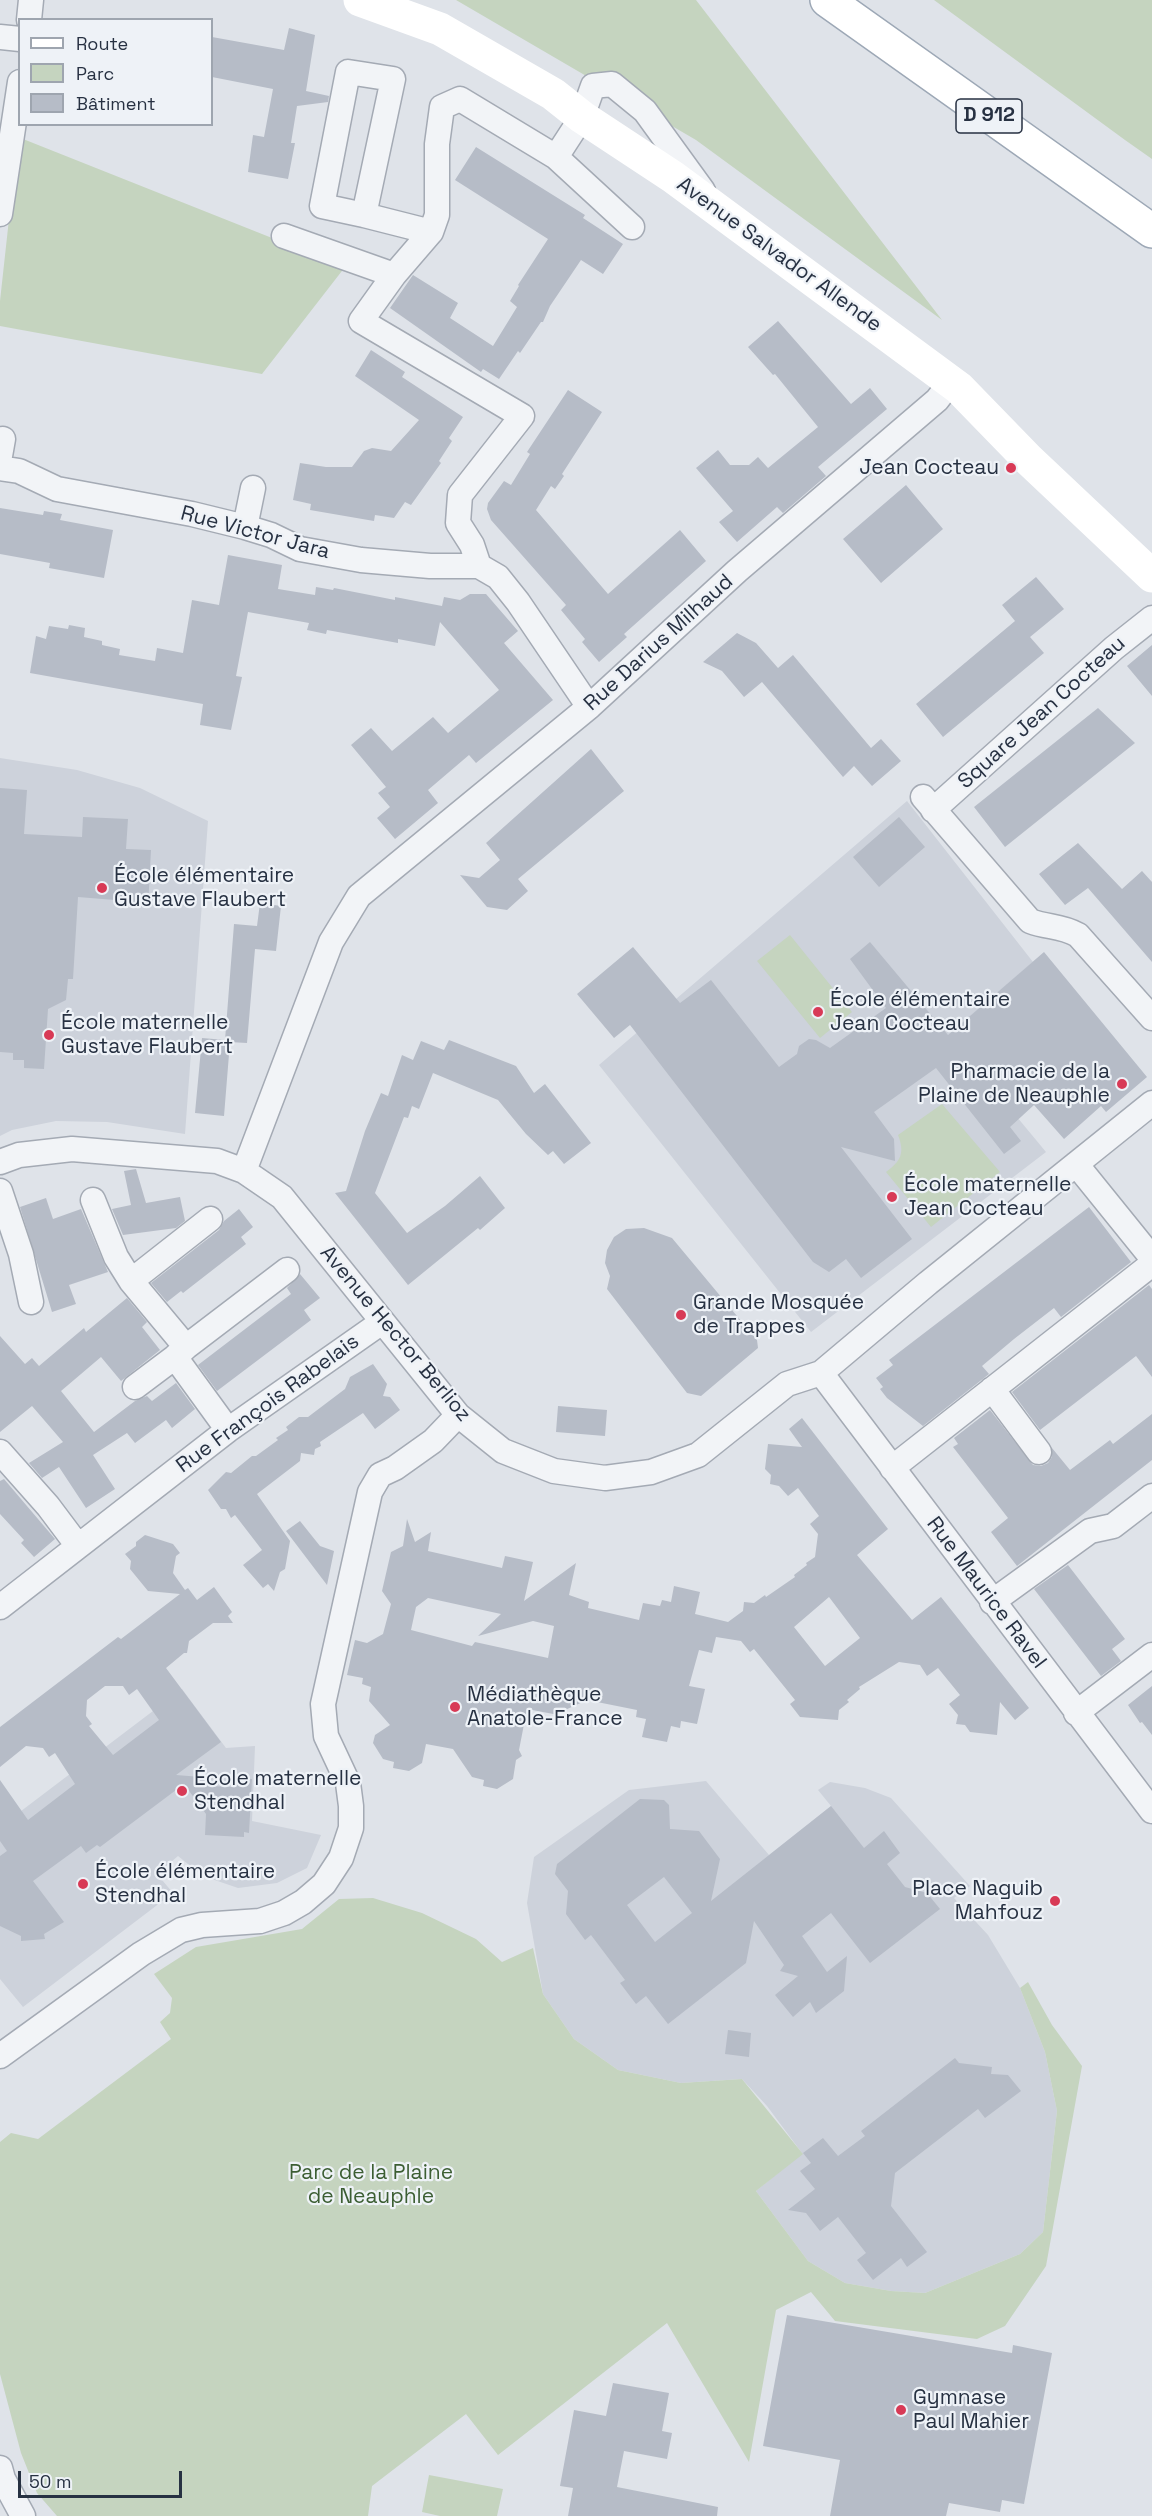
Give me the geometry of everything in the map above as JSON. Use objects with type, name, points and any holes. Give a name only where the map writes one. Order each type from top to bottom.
[{"type":"street","points":[[28,18],[31,0]]},
{"type":"street","name":"Avenue Salvador Allende","points":[[360,0],[440,29],[554,93],[582,117],[673,177],[951,382],[1152,576]]},
{"type":"street","name":"D 912","points":[[827,0],[1152,231]]},
{"type":"street","name":"D 912","points":[[849,0],[1152,218]]},
{"type":"street","points":[[0,37],[18,39]]},
{"type":"street","points":[[364,215],[393,79],[348,72],[322,206],[431,232]]},
{"type":"street","points":[[556,157],[582,117],[593,86],[612,84],[645,111],[715,208]]},
{"type":"street","points":[[0,214],[18,95]]},
{"type":"street","points":[[589,707],[518,602],[498,577],[479,566],[472,545],[458,523],[460,495],[522,416],[362,321],[394,275],[431,232],[437,215],[437,144],[442,107],[460,99],[556,157],[632,227]]},
{"type":"street","points":[[284,236],[394,275]]},
{"type":"street","name":"Rue Darius Milhaud","points":[[244,1171],[331,942],[359,896],[589,707],[737,571],[937,400],[951,382]]},
{"type":"street","name":"Rue Victor Jara","points":[[0,468],[19,471],[57,489],[182,512],[245,527],[271,535],[300,549],[351,558],[430,566],[479,566]]},
{"type":"street","points":[[245,527],[253,488]]},
{"type":"street","name":"Square Jean Cocteau","points":[[1152,618],[928,803],[1030,921],[1043,926],[1063,927],[1078,935],[1152,1018]]},
{"type":"street","name":"Avenue Hector Berlioz","points":[[0,1162],[19,1155],[72,1149],[217,1161],[244,1171],[282,1197],[458,1415],[503,1452],[554,1471],[605,1478],[651,1472],[698,1455],[787,1384],[821,1373],[928,1282],[1152,1103]]},
{"type":"street","points":[[1076,1164],[1152,1258]]},
{"type":"street","points":[[0,1191],[21,1254],[31,1302]]},
{"type":"street","points":[[93,1200],[116,1257],[180,1352],[228,1430]]},
{"type":"street","points":[[131,1281],[210,1219]]},
{"type":"street","points":[[892,1468],[1152,1264]]},
{"type":"street","points":[[135,1387],[287,1270]]},
{"type":"street","name":"Rue François Rabelais","points":[[0,1607],[228,1430],[382,1322]]},
{"type":"street","name":"Rue Maurice Ravel","points":[[821,1373],[1152,1811]]},
{"type":"street","points":[[992,1389],[1040,1452]]},
{"type":"street","points":[[0,2056],[141,1954],[181,1930],[202,1925],[260,1921],[293,1908],[324,1884],[341,1858],[351,1828],[351,1806],[348,1783],[326,1736],[323,1704],[370,1492],[380,1475],[395,1468],[433,1441],[458,1415]]},
{"type":"street","points":[[0,1452],[48,1506],[78,1546]]},
{"type":"street","points":[[992,1602],[1090,1531],[1113,1526],[1152,1496]]},
{"type":"street","points":[[1077,1713],[1152,1655]]},
{"type":"street","points":[[0,2468],[3,2479],[23,2516]]},
{"type":"shaded area","name":"École élémentaire Gustave Flaubert","points":[[0,758],[77,770],[140,788],[208,821],[185,1134],[107,1122],[56,1121],[12,1130],[0,1136]]},
{"type":"shaded area","name":"École élémentaire Jean Cocteau","points":[[907,801],[1033,962],[949,1035],[1046,1152],[811,1332],[599,1065]]},
{"type":"shaded area","points":[[182,1689],[226,1748],[255,1746],[252,1821],[321,1835],[307,1868],[277,1883],[238,1888],[203,1876],[178,1856],[157,1874],[173,1893],[23,2007],[0,1979],[0,1827]]},
{"type":"shaded area","points":[[706,1781],[769,1855],[831,1806],[818,1790],[830,1782],[865,1788],[891,1798],[970,1886],[954,1898],[988,1935],[1020,1988],[1045,2052],[1057,2111],[1043,2232],[1020,2254],[925,2293],[891,2291],[845,2283],[808,2261],[756,2191],[802,2153],[767,2106],[742,2079],[681,2083],[618,2070],[574,2039],[543,1994],[527,1903],[534,1857],[629,1790]]},
{"type":"green space","points":[[456,0],[696,0],[942,320],[696,140]]},
{"type":"green space","points":[[934,0],[1152,0],[1152,159],[1125,140]]},
{"type":"green space","points":[[18,137],[345,267],[262,374],[0,326],[0,301]]},
{"type":"green space","points":[[790,935],[852,1012],[820,1038],[757,961]]},
{"type":"green space","points":[[942,1104],[1000,1172],[931,1227],[886,1172],[900,1156],[901,1147],[898,1135]]},
{"type":"green space","name":"Parc de la Plaine de Neauphle","points":[[373,1898],[422,1913],[476,1939],[502,1962],[533,1948],[543,1994],[574,2039],[618,2070],[681,2083],[742,2079],[803,2154],[756,2191],[808,2261],[845,2283],[891,2291],[925,2293],[1020,2254],[1043,2232],[1057,2111],[1045,2052],[1020,1988],[1028,1982],[1052,2025],[1082,2066],[1046,2266],[1005,2326],[977,2339],[835,2321],[811,2292],[776,2310],[749,2462],[667,2323],[498,2455],[466,2414],[372,2486],[368,2516],[57,2516],[37,2493],[21,2453],[0,2374],[0,2142],[11,2133],[38,2139],[171,2039],[160,2022],[170,2013],[172,1998],[154,1974],[196,1947],[302,1929],[339,1899]]},
{"type":"green space","points":[[429,2475],[503,2489],[497,2516],[440,2516],[422,2512]]},
{"type":"building","points":[[289,28],[315,35],[306,91],[329,96],[328,102],[297,106],[291,143],[295,143],[288,179],[248,172],[253,135],[264,137],[273,89],[213,77],[213,37],[284,50]]},
{"type":"building","points":[[476,147],[585,215],[583,218],[623,244],[603,274],[581,260],[550,306],[543,322],[520,353],[518,351],[499,379],[483,369],[481,372],[390,308],[413,275],[458,303],[450,318],[493,346],[517,307],[510,301],[548,239],[455,180]]},
{"type":"building","points":[[778,321],[851,404],[870,388],[887,409],[818,467],[826,476],[783,513],[777,507],[737,542],[719,522],[733,511],[696,468],[718,450],[730,465],[749,465],[758,457],[768,468],[818,427],[775,374],[773,375],[748,347]]},
{"type":"building","points":[[371,350],[405,372],[402,377],[463,417],[449,438],[452,441],[439,461],[441,463],[411,505],[405,502],[394,518],[375,515],[374,521],[310,510],[311,504],[293,500],[300,463],[326,467],[352,467],[364,451],[372,448],[391,451],[419,420],[355,376]]},
{"type":"building","points":[[568,390],[602,412],[562,474],[564,476],[555,489],[551,486],[536,510],[608,594],[680,530],[706,561],[624,634],[627,637],[599,662],[582,642],[585,639],[561,610],[566,605],[491,520],[487,509],[488,503],[504,481],[511,485],[530,454],[527,452]]},
{"type":"building","points":[[906,485],[943,529],[881,583],[843,539]]},
{"type":"building","points":[[0,508],[43,515],[44,511],[62,514],[60,520],[113,530],[104,578],[49,568],[50,563],[0,554]]},
{"type":"building","points":[[228,555],[282,565],[278,589],[315,595],[316,587],[333,590],[334,588],[395,600],[395,597],[442,606],[444,597],[460,600],[470,594],[486,594],[518,631],[504,643],[553,700],[476,763],[469,755],[428,790],[438,803],[395,839],[377,818],[390,807],[378,793],[386,787],[351,745],[371,728],[392,751],[433,717],[448,733],[499,690],[440,622],[435,646],[398,639],[398,643],[327,630],[326,634],[307,630],[309,623],[248,612],[236,676],[242,677],[231,730],[200,725],[203,704],[30,673],[36,636],[46,639],[49,626],[68,629],[69,625],[85,628],[84,637],[102,641],[102,645],[120,649],[119,655],[155,661],[157,648],[183,653],[192,600],[219,605]]},
{"type":"building","points":[[1036,577],[1064,609],[1030,637],[1044,653],[943,737],[916,704],[1015,621],[1002,605]]},
{"type":"building","points":[[737,633],[756,643],[778,668],[793,655],[871,748],[881,739],[901,761],[872,786],[854,766],[843,777],[762,682],[744,697],[722,671],[703,662]]},
{"type":"building","points":[[1152,645],[1152,696],[1127,666]]},
{"type":"building","points":[[1098,708],[1135,743],[1005,847],[974,807]]},
{"type":"building","points":[[591,749],[624,791],[518,879],[528,891],[507,910],[487,907],[460,875],[479,878],[500,860],[486,843]]},
{"type":"building","points":[[0,788],[27,790],[24,834],[82,837],[83,817],[128,819],[126,849],[151,850],[148,907],[115,905],[115,900],[78,897],[73,979],[68,979],[66,1000],[48,1009],[44,1069],[24,1068],[24,1060],[13,1060],[13,1053],[0,1052]]},
{"type":"building","points":[[899,817],[925,847],[879,887],[853,857]]},
{"type":"building","points":[[1078,843],[1122,889],[1142,871],[1152,882],[1152,962],[1088,888],[1065,905],[1039,874]]},
{"type":"building","points":[[260,903],[281,906],[276,951],[255,949],[247,1043],[230,1042],[224,1116],[195,1113],[202,1038],[225,1040],[234,924],[257,926]]},
{"type":"building","points":[[870,942],[948,1035],[1044,952],[1147,1077],[1106,1112],[1101,1106],[1064,1139],[1034,1105],[1010,1127],[1021,1141],[1004,1154],[936,1068],[874,1112],[894,1139],[895,1161],[841,1147],[912,1239],[861,1278],[846,1259],[829,1272],[813,1262],[630,1025],[614,1038],[577,994],[633,947],[680,1003],[711,980],[779,1067],[797,1054],[799,1046],[809,1039],[816,1040],[830,1048],[886,1008],[850,959]]},
{"type":"building","points":[[449,1040],[516,1066],[534,1093],[545,1084],[591,1143],[564,1164],[553,1151],[548,1155],[526,1134],[498,1100],[433,1073],[419,1109],[412,1106],[408,1118],[404,1117],[375,1193],[407,1233],[445,1206],[480,1176],[505,1208],[408,1285],[335,1193],[346,1191],[365,1131],[381,1093],[388,1096],[402,1055],[413,1060],[421,1041],[444,1050]]},
{"type":"building","points":[[136,1169],[146,1203],[180,1197],[185,1221],[176,1228],[123,1235],[112,1209],[131,1205],[124,1171]]},
{"type":"building","points":[[46,1198],[53,1219],[81,1209],[108,1272],[69,1285],[76,1304],[52,1312],[20,1207]]},
{"type":"building","points":[[1089,1207],[1131,1262],[1061,1317],[1054,1308],[1014,1339],[982,1366],[989,1374],[923,1426],[887,1398],[876,1378],[893,1365],[889,1360]]},
{"type":"building","points":[[239,1209],[253,1227],[241,1237],[246,1244],[183,1293],[181,1291],[167,1302],[151,1283],[219,1230],[224,1221]]},
{"type":"building","name":"Grande Mosquée de Trappes","points":[[644,1228],[672,1238],[757,1340],[758,1348],[701,1396],[687,1393],[607,1289],[610,1276],[605,1263],[607,1250],[614,1237],[626,1229]]},
{"type":"building","points":[[300,1274],[320,1298],[304,1310],[311,1320],[217,1391],[198,1365],[291,1294],[287,1288]]},
{"type":"building","points":[[1149,1285],[1152,1289],[1152,1377],[1136,1356],[1040,1430],[1012,1392]]},
{"type":"building","points":[[127,1298],[147,1322],[142,1327],[160,1350],[121,1381],[101,1357],[61,1391],[94,1432],[135,1401],[147,1396],[152,1401],[176,1383],[195,1409],[172,1428],[166,1420],[135,1443],[127,1433],[93,1455],[115,1489],[86,1508],[59,1467],[42,1478],[29,1463],[63,1442],[32,1406],[0,1432],[0,1336],[25,1364],[32,1358],[39,1366],[84,1328],[86,1332]]},
{"type":"building","points":[[373,1364],[387,1384],[383,1396],[390,1397],[400,1410],[375,1429],[363,1413],[320,1442],[321,1446],[315,1449],[314,1455],[301,1453],[300,1461],[257,1494],[290,1541],[285,1569],[280,1572],[274,1591],[268,1584],[263,1588],[243,1565],[262,1550],[235,1515],[231,1518],[226,1509],[221,1509],[208,1490],[226,1472],[231,1473],[252,1456],[256,1456],[278,1440],[276,1438],[288,1430],[286,1427],[299,1417],[308,1417],[345,1389],[350,1377]]},
{"type":"building","points":[[558,1406],[607,1410],[605,1436],[556,1432]]},
{"type":"building","points":[[990,1410],[1033,1465],[1041,1466],[1048,1463],[1052,1457],[1052,1448],[1070,1470],[1110,1440],[1113,1444],[1152,1414],[1152,1460],[1017,1566],[991,1532],[1008,1518],[953,1447],[958,1444],[954,1438]]},
{"type":"building","points":[[802,1418],[888,1529],[857,1555],[912,1620],[941,1597],[1029,1708],[1015,1720],[1000,1702],[997,1735],[970,1732],[965,1725],[956,1724],[958,1715],[949,1704],[960,1695],[938,1668],[927,1676],[920,1665],[899,1662],[859,1687],[860,1689],[847,1700],[849,1702],[839,1710],[838,1720],[800,1717],[790,1704],[795,1700],[754,1649],[750,1652],[741,1641],[716,1637],[712,1653],[699,1650],[689,1686],[705,1689],[697,1724],[681,1721],[680,1728],[671,1726],[667,1742],[642,1737],[646,1719],[636,1717],[637,1710],[587,1700],[565,1710],[564,1716],[527,1709],[519,1750],[522,1756],[516,1760],[513,1779],[497,1789],[483,1786],[484,1780],[472,1777],[453,1749],[426,1744],[422,1763],[409,1771],[393,1768],[394,1762],[383,1759],[373,1743],[375,1735],[390,1725],[369,1701],[371,1687],[362,1684],[363,1678],[347,1675],[355,1640],[367,1643],[383,1634],[391,1604],[382,1591],[391,1552],[403,1546],[407,1519],[415,1542],[431,1532],[428,1551],[502,1568],[505,1556],[533,1562],[524,1601],[576,1563],[569,1595],[589,1602],[588,1608],[639,1620],[643,1603],[660,1606],[662,1600],[671,1602],[674,1586],[700,1592],[695,1614],[728,1622],[743,1611],[744,1602],[754,1603],[765,1595],[766,1597],[795,1577],[794,1575],[807,1565],[806,1563],[815,1557],[818,1534],[810,1524],[819,1516],[798,1488],[788,1496],[779,1486],[770,1484],[771,1475],[765,1469],[768,1444],[802,1447],[789,1429]],"holes":[[[829,1597],[860,1638],[825,1666],[794,1627]],[[428,1598],[501,1614],[478,1636],[533,1621],[554,1626],[548,1658],[475,1642],[472,1646],[411,1630],[416,1607]]]},
{"type":"building","points":[[4,1479],[55,1539],[34,1557],[21,1543],[24,1540],[0,1514],[0,1481]]},
{"type":"building","points":[[300,1521],[320,1546],[334,1551],[327,1585],[286,1531]]},
{"type":"building","points":[[145,1535],[173,1544],[180,1553],[176,1556],[173,1573],[185,1590],[188,1588],[197,1600],[214,1587],[232,1612],[228,1616],[233,1623],[213,1623],[189,1641],[187,1653],[166,1668],[221,1742],[176,1775],[201,1777],[209,1786],[233,1787],[234,1778],[252,1779],[249,1833],[244,1832],[244,1837],[205,1835],[206,1814],[184,1784],[100,1847],[97,1845],[86,1853],[81,1846],[33,1881],[64,1922],[44,1934],[45,1939],[21,1941],[21,1936],[0,1926],[0,1856],[7,1851],[0,1841],[0,1780],[28,1820],[75,1784],[55,1753],[49,1757],[43,1748],[26,1746],[0,1767],[0,1727],[118,1637],[121,1639],[180,1594],[148,1591],[130,1569],[131,1561],[125,1554],[136,1546],[136,1542]],"holes":[[[105,1686],[123,1686],[129,1695],[137,1689],[159,1720],[113,1755],[89,1726],[92,1724],[86,1716],[87,1700]]]},
{"type":"building","points":[[1068,1565],[1125,1639],[1112,1649],[1121,1661],[1101,1676],[1034,1589]]},
{"type":"building","points":[[1152,1686],[1152,1735],[1142,1722],[1140,1723],[1128,1705]]},
{"type":"building","points":[[640,1799],[664,1800],[669,1805],[670,1829],[699,1831],[720,1859],[711,1901],[831,1806],[864,1848],[884,1831],[900,1853],[887,1864],[905,1887],[927,1893],[940,1909],[870,1963],[831,1913],[802,1936],[827,1972],[847,1956],[844,1991],[816,2013],[810,2002],[793,2017],[775,1995],[798,1976],[780,1971],[784,1965],[754,1921],[746,1963],[668,2024],[646,1996],[636,2004],[620,1983],[625,1980],[591,1935],[585,1940],[566,1914],[568,1891],[555,1874],[557,1864]],"holes":[[[664,1877],[692,1913],[655,1942],[627,1905]]]},
{"type":"building","points":[[728,2030],[751,2033],[749,2057],[725,2054]]},
{"type":"building","points":[[955,2058],[959,2063],[992,2067],[991,2074],[1008,2075],[1021,2091],[985,2118],[978,2109],[895,2173],[891,2206],[927,2252],[907,2267],[901,2258],[873,2280],[857,2260],[866,2253],[838,2217],[820,2231],[806,2213],[788,2210],[815,2189],[800,2171],[811,2163],[803,2153],[823,2138],[838,2156],[865,2136],[861,2131]]},
{"type":"building","name":"Gymnase Paul Mahier","points":[[787,2315],[1012,2353],[1013,2345],[1052,2353],[1024,2504],[1002,2500],[1000,2512],[949,2503],[946,2516],[830,2516],[840,2460],[763,2446]]},
{"type":"building","points":[[613,2383],[669,2393],[662,2431],[672,2433],[667,2459],[624,2451],[617,2487],[718,2507],[717,2516],[568,2516],[573,2488],[560,2486],[574,2410],[606,2416]]},
{"type":"place","name":"Jean Cocteau","points":[[1011,468]]},
{"type":"place","name":"École élémentaire Gustave Flaubert","points":[[102,888]]},
{"type":"place","name":"École élémentaire Jean Cocteau","points":[[818,1012]]},
{"type":"place","name":"École maternelle Gustave Flaubert","points":[[49,1035]]},
{"type":"place","name":"Pharmacie de la Plaine de Neauphle","points":[[1122,1084]]},
{"type":"place","name":"École maternelle Jean Cocteau","points":[[892,1197]]},
{"type":"place","name":"Grande Mosquée de Trappes","points":[[681,1315]]},
{"type":"place","name":"Médiathèque Anatole-France","points":[[455,1707]]},
{"type":"place","name":"École maternelle Stendhal","points":[[182,1791]]},
{"type":"place","name":"École élémentaire Stendhal","points":[[83,1884]]},
{"type":"place","name":"Place Naguib Mahfouz","points":[[1055,1901]]},
{"type":"place","name":"Gymnase Paul Mahier","points":[[901,2410]]}]
